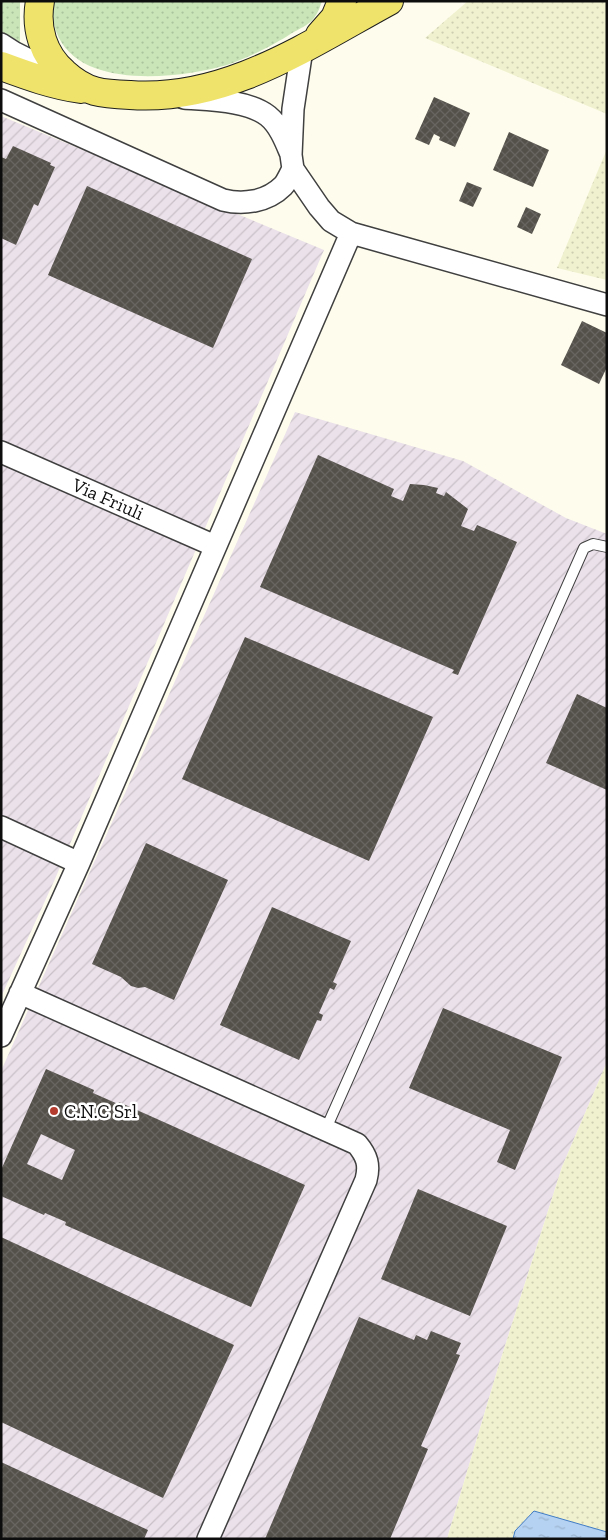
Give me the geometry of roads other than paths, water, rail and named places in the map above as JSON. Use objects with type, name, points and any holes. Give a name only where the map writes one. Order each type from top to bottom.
[{"type":"main road","points":[[40,1],[39,28],[50,57],[63,73],[89,90]]},
{"type":"main road","points":[[306,47],[328,28],[335,18],[342,1]]},
{"type":"main road","points":[[1,66],[61,86],[115,94],[159,96],[204,89],[253,73],[306,47],[389,1]]},
{"type":"street","points":[[1,44],[89,90]]},
{"type":"street","points":[[1,100],[223,200],[237,203],[259,200],[284,186],[292,162],[293,109],[306,47]]},
{"type":"street","points":[[159,96],[230,102],[255,109],[268,116],[278,128],[292,162],[319,208],[331,221],[351,234],[607,305]]},
{"type":"street","points":[[1,1036],[79,863],[351,234]]},
{"type":"street","name":"Via Friuli","points":[[1,452],[215,546]]},
{"type":"street","points":[[1,827],[79,863]]},
{"type":"street","points":[[20,993],[357,1144],[368,1161],[369,1171],[366,1180],[208,1539]]},
{"type":"lane","points":[[325,1131],[584,548],[593,544],[607,547]]},
{"type":"water","points":[[534,1511],[607,1532],[607,1539],[513,1539],[515,1531]]},
{"type":"place","name":"C.N.C Srl","points":[[54,1111]]}]
